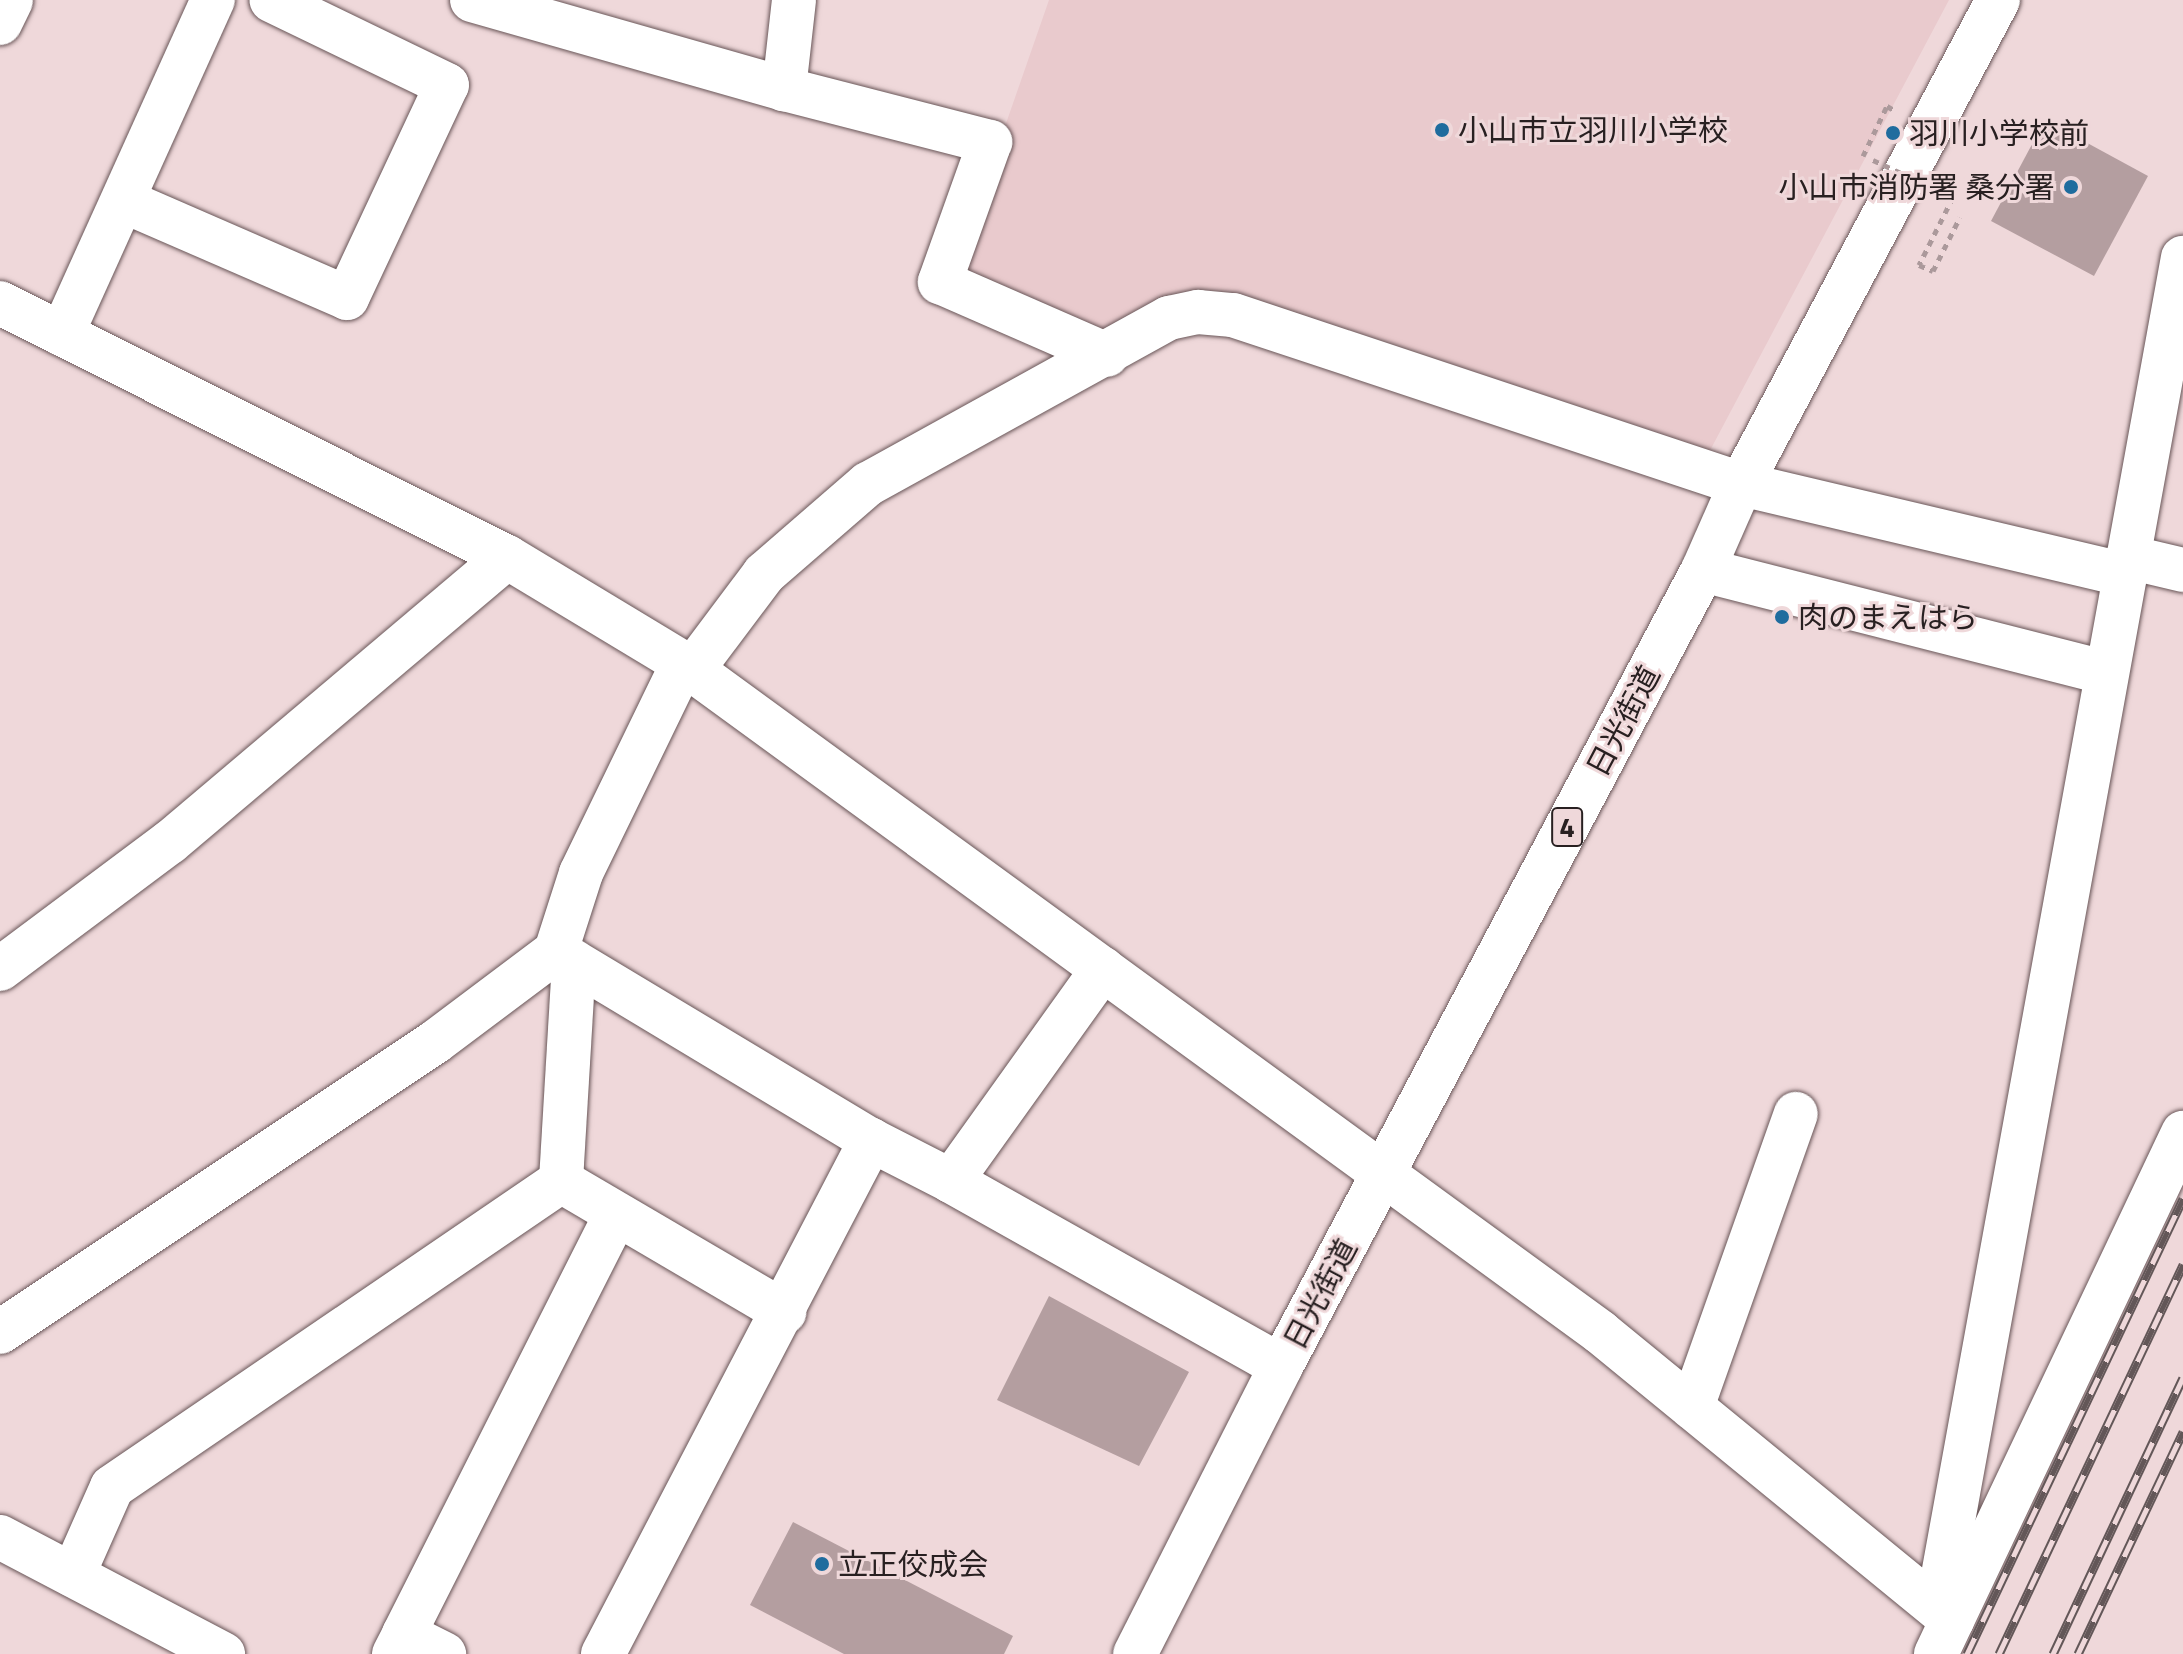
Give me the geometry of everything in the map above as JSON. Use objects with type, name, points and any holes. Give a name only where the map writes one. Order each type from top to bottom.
[{"type":"main road","points":[[0,23],[11,0]]},
{"type":"main road","points":[[62,334],[213,0]]},
{"type":"main road","points":[[124,201],[347,298],[447,85],[271,0]]},
{"type":"main road","points":[[472,0],[784,89],[990,142],[940,282],[1107,355]]},
{"type":"main road","points":[[784,89],[794,0]]},
{"type":"main road","name":"日光街道","points":[[1135,1654],[1281,1366],[1703,570],[1741,484],[1998,0]]},
{"type":"main road","points":[[1944,1637],[1942,1581],[2126,566],[2171,394],[2183,258]]},
{"type":"main road","points":[[0,303],[507,557],[687,666],[1384,1174],[1692,1407],[1944,1637]]},
{"type":"main road","points":[[561,1181],[565,956],[581,873],[687,666],[764,574],[868,484],[1107,355],[1169,318],[1198,312],[1233,315],[1741,484],[2126,566],[2183,570]]},
{"type":"main road","points":[[0,969],[170,842],[507,557]]},
{"type":"main road","points":[[1703,570],[2106,673]]},
{"type":"main road","points":[[565,956],[871,1140],[951,1181],[1281,1366]]},
{"type":"main road","points":[[0,1332],[565,956]]},
{"type":"main road","points":[[951,1181],[1103,969]]},
{"type":"main road","points":[[1692,1407],[1796,1114]]},
{"type":"main road","points":[[1944,1637],[2183,1133]]},
{"type":"main road","points":[[603,1654],[871,1140]]},
{"type":"main road","points":[[561,1181],[784,1312]]},
{"type":"main road","points":[[73,1575],[112,1487],[561,1181]]},
{"type":"main road","points":[[444,1654],[399,1644],[616,1215]]},
{"type":"main road","points":[[0,1537],[223,1654]]},
{"type":"path","points":[[1873,160],[1953,197],[1919,265],[1933,271],[1960,217]]},
{"type":"shaded area","name":"小山市立羽川小学校","points":[[1049,0],[1949,0],[1706,458],[1237,305],[1106,341],[965,280],[958,261]]},
{"type":"building","points":[[2045,120],[2148,176],[2094,276],[1991,221]]},
{"type":"building","points":[[1049,1296],[1189,1372],[1139,1466],[997,1400]]},
{"type":"building","name":"立正佼成会","points":[[793,1522],[1013,1636],[1004,1654],[844,1654],[750,1605]]},
{"type":"railway","points":[[1967,1654],[2183,1199]]},
{"type":"railway","points":[[1999,1654],[2183,1264]]},
{"type":"railway","points":[[2053,1654],[2183,1378]]},
{"type":"railway","points":[[2078,1654],[2183,1432]]},
{"type":"place","name":"小山市立羽川小学校","points":[[1442,130]]},
{"type":"place","name":"羽川小学校前","points":[[1893,133]]},
{"type":"place","name":"小山市消防署 桑分署","points":[[2071,187]]},
{"type":"place","name":"肉のまえはら","points":[[1782,617]]},
{"type":"place","name":"立正佼成会","points":[[822,1564]]}]
